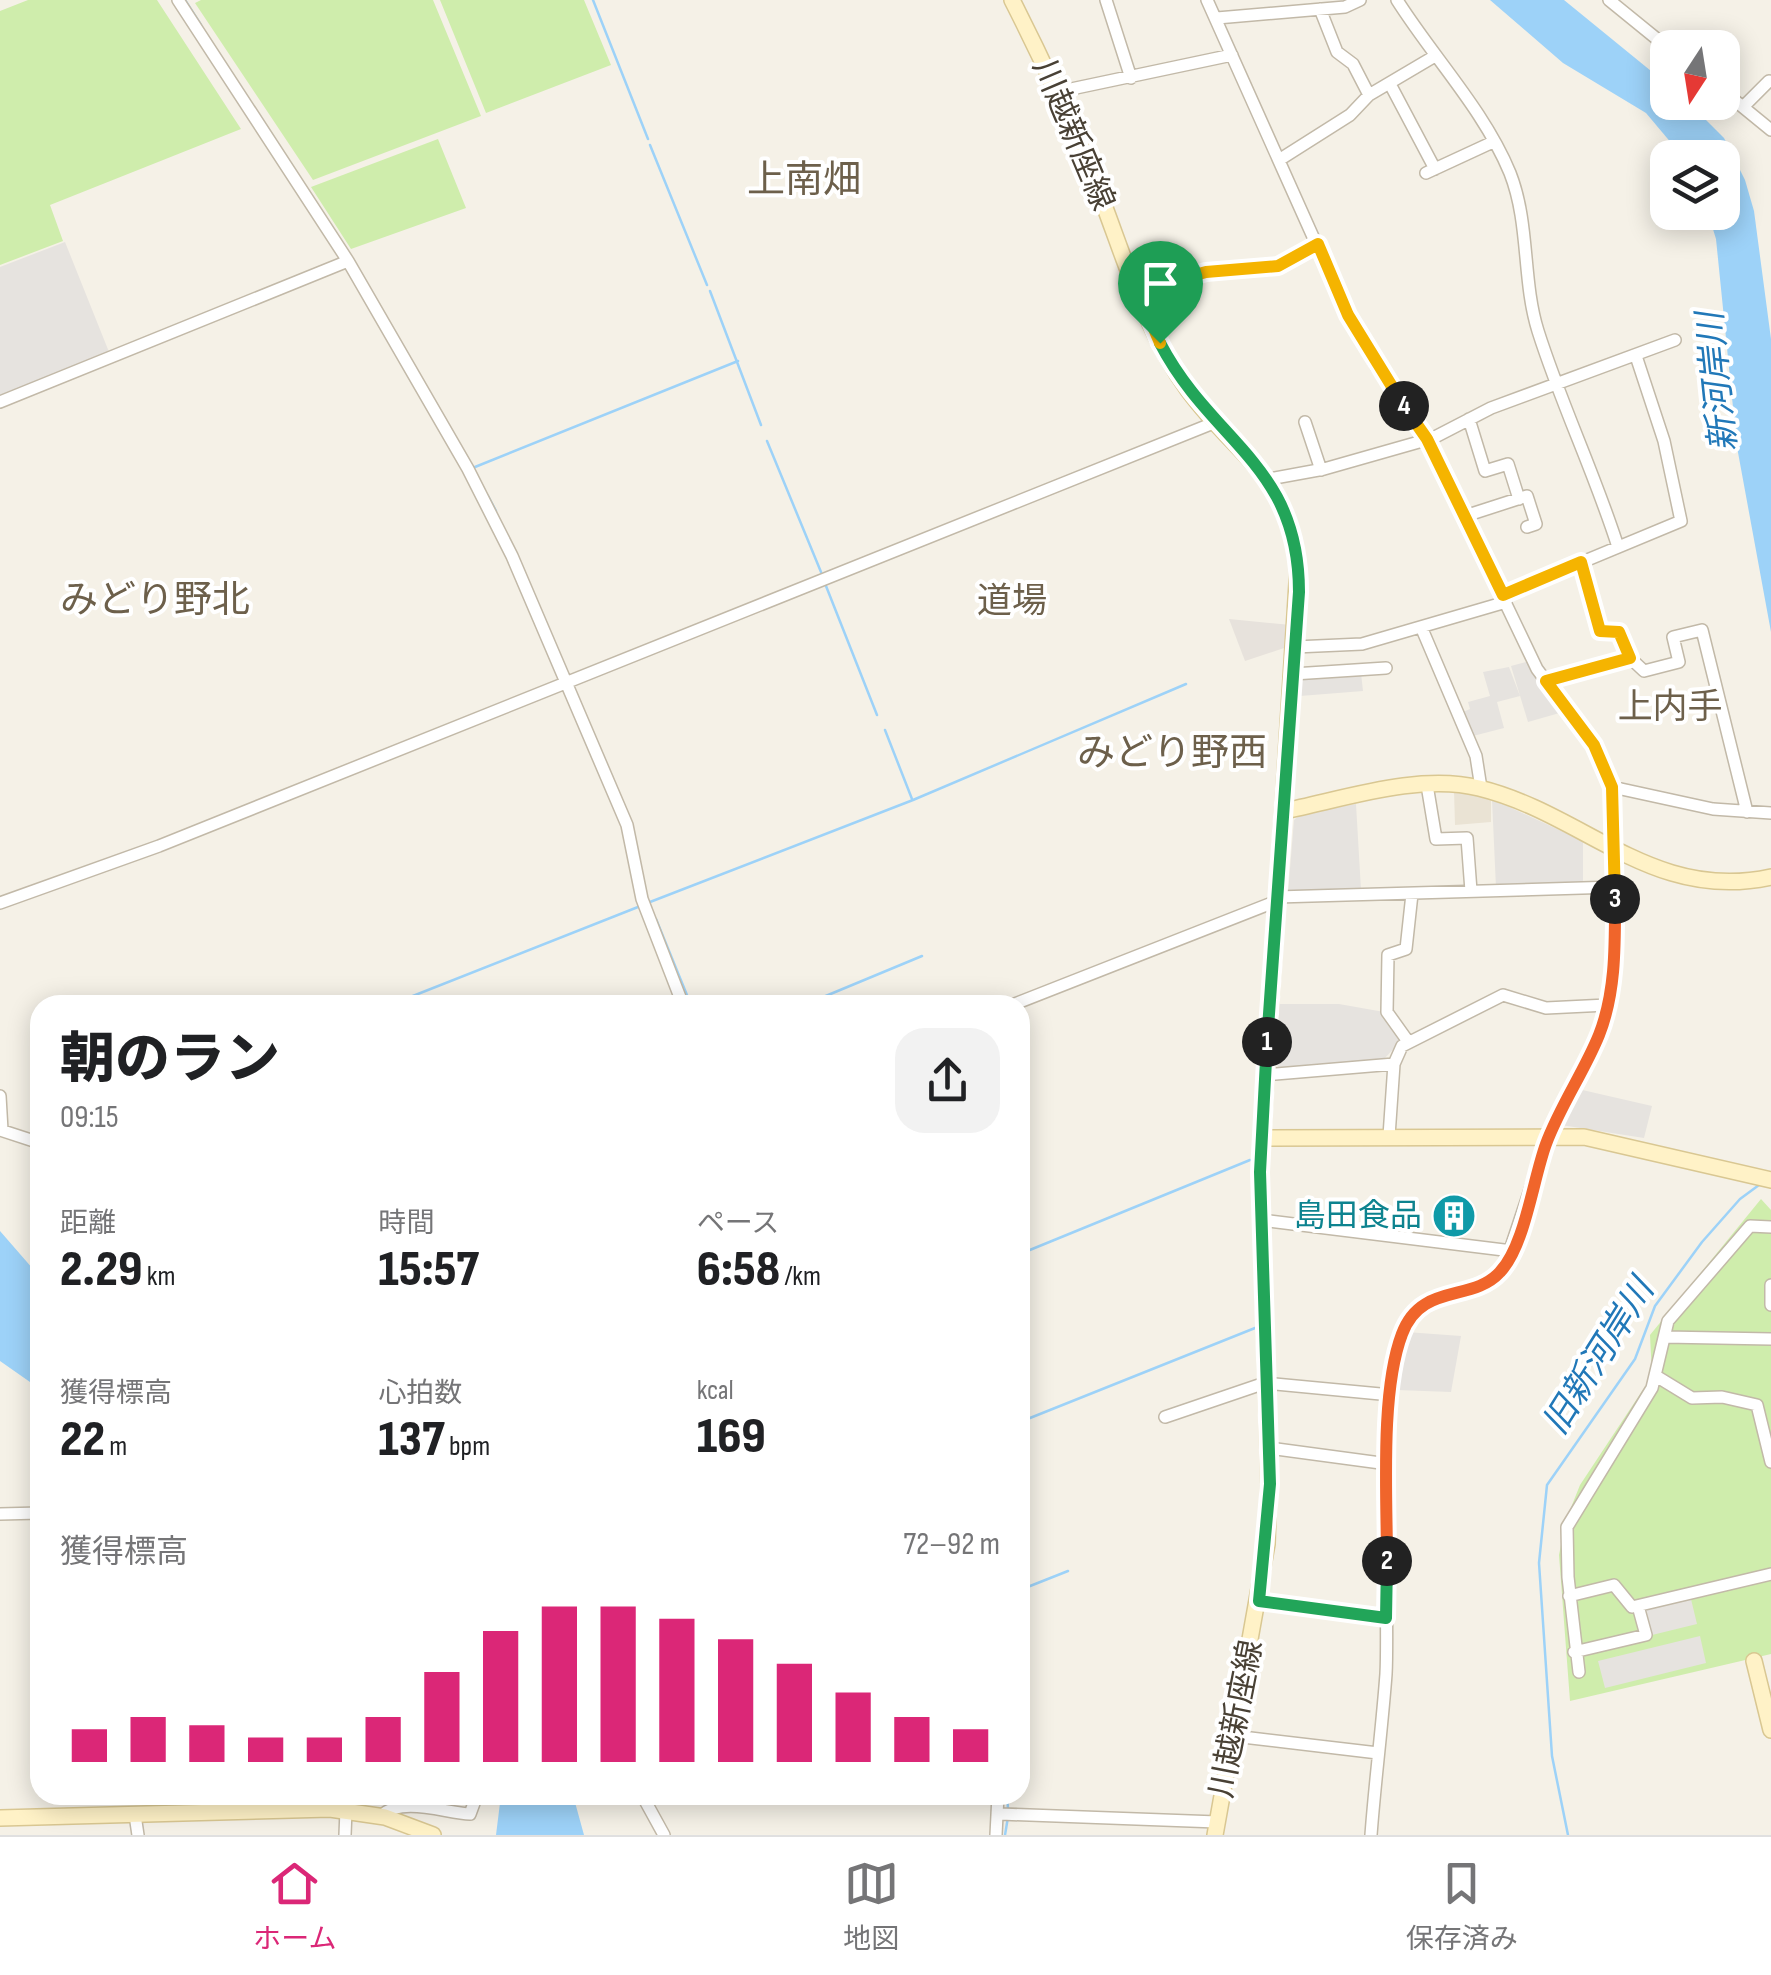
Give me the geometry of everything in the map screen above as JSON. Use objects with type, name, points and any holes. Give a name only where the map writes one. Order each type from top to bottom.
[{"type":"main road","name":"川越新座線","points":[[1012,0],[1057,92],[1170,360],[1216,422],[1269,479],[1295,545],[1299,592],[1261,1138],[1268,1530],[1259,1601],[1216,1828]]},
{"type":"main road","points":[[1284,811],[1426,785],[1481,788],[1690,880],[1728,884],[1771,878]]},
{"type":"main road","points":[[1261,1138],[1550,1135],[1615,1142],[1771,1180]]},
{"type":"main road","points":[[1754,1661],[1771,1730]]},
{"type":"main road","points":[[0,1818],[346,1810],[381,1816],[432,1835]]},
{"type":"street","points":[[178,0],[348,262],[468,469],[512,556],[627,825],[642,899],[680,995]]},
{"type":"street","points":[[1106,0],[1131,78]]},
{"type":"street","points":[[1207,0],[1376,366],[1427,439],[1546,681],[1594,745],[1612,787],[1614,956],[1600,1032],[1550,1135],[1504,1268],[1490,1281],[1428,1300],[1401,1336],[1391,1395],[1386,1618],[1371,1835]]},
{"type":"street","points":[[1217,18],[1320,10],[1360,0]]},
{"type":"street","points":[[1397,0],[1494,142],[1519,202],[1529,295],[1618,547]]},
{"type":"street","points":[[1610,0],[1650,33]]},
{"type":"street","points":[[1320,10],[1337,52],[1353,64],[1369,95]]},
{"type":"street","points":[[1057,92],[1232,55]]},
{"type":"street","points":[[1279,160],[1350,115],[1369,95],[1435,56]]},
{"type":"street","points":[[1744,106],[1769,81]]},
{"type":"street","points":[[1390,84],[1430,171],[1494,142]]},
{"type":"street","points":[[1740,103],[1769,124]]},
{"type":"street","points":[[1138,291],[1206,272],[1278,266],[1318,244]]},
{"type":"street","points":[[0,402],[348,262]]},
{"type":"street","points":[[1269,479],[1321,470],[1427,439],[1469,419],[1675,340]]},
{"type":"street","points":[[1295,646],[1362,644],[1422,629],[1504,599],[1681,521],[1664,441],[1636,356]]},
{"type":"street","points":[[1469,419],[1485,471],[1508,464],[1519,499]]},
{"type":"street","points":[[0,903],[159,846],[1216,422]]},
{"type":"street","points":[[1304,422],[1321,470]]},
{"type":"street","points":[[1464,516],[1526,496],[1536,524],[1528,528]]},
{"type":"street","points":[[1581,562],[1600,631],[1619,632],[1630,658],[1644,671],[1679,662],[1673,638],[1702,630],[1747,812]]},
{"type":"street","points":[[1422,629],[1476,756],[1481,788]]},
{"type":"street","points":[[1546,681],[1630,658]]},
{"type":"street","points":[[1294,674],[1386,668]]},
{"type":"street","points":[[1426,785],[1436,840],[1468,838],[1470,892]]},
{"type":"street","points":[[1612,787],[1747,812],[1771,812]]},
{"type":"street","points":[[1030,998],[1277,899],[1615,887]]},
{"type":"street","points":[[1408,1040],[1388,1012],[1388,955],[1406,949],[1412,894]]},
{"type":"street","points":[[1389,1136],[1394,1064],[1408,1040],[1502,995],[1546,1008],[1607,1004]]},
{"type":"street","points":[[1265,1075],[1394,1064]]},
{"type":"street","points":[[0,1096],[1,1130],[30,1140]]},
{"type":"street","points":[[1260,1220],[1512,1251]]},
{"type":"street","points":[[1579,1672],[1569,1596],[1567,1527],[1656,1376],[1668,1321],[1750,1226],[1771,1227]]},
{"type":"street","points":[[1771,1285],[1771,1305]]},
{"type":"street","points":[[1665,1337],[1771,1339]]},
{"type":"street","points":[[1656,1376],[1692,1398],[1722,1397],[1757,1405],[1771,1462]]},
{"type":"street","points":[[1165,1417],[1265,1383],[1391,1395]]},
{"type":"street","points":[[1269,1448],[1388,1464]]},
{"type":"street","points":[[0,1514],[30,1514]]},
{"type":"street","points":[[1569,1596],[1614,1585],[1632,1607],[1771,1574]]},
{"type":"street","points":[[1259,1601],[1386,1618]]},
{"type":"street","points":[[1574,1652],[1646,1635],[1638,1606]]},
{"type":"street","points":[[1234,1736],[1378,1753]]},
{"type":"street","points":[[211,1805],[211,1812]]},
{"type":"street","points":[[381,1816],[390,1809],[437,1808],[470,1814],[473,1805]]},
{"type":"street","points":[[648,1805],[664,1835]]},
{"type":"street","points":[[996,1835],[999,1805]]},
{"type":"street","points":[[346,1810],[346,1835]]},
{"type":"street","points":[[1000,1814],[1216,1828]]},
{"type":"street","points":[[135,1815],[138,1835]]},
{"type":"shaded area","points":[[65,242],[109,352],[0,395],[0,267]]},
{"type":"shaded area","points":[[1229,619],[1291,625],[1290,646],[1245,661]]},
{"type":"shaded area","points":[[1530,661],[1563,712],[1528,722],[1511,666]]},
{"type":"shaded area","points":[[1509,667],[1520,696],[1497,702],[1504,728],[1473,736],[1463,712],[1470,709],[1468,702],[1490,696],[1483,672]]},
{"type":"shaded area","points":[[1361,673],[1363,691],[1300,696],[1302,677]]},
{"type":"shaded area","points":[[1454,790],[1491,797],[1491,822],[1455,825]]},
{"type":"shaded area","points":[[1492,799],[1583,841],[1583,884],[1496,888]]},
{"type":"shaded area","points":[[1356,804],[1361,890],[1288,893],[1294,820],[1301,814]]},
{"type":"shaded area","points":[[1278,1004],[1339,1004],[1384,1012],[1402,1040],[1384,1059],[1279,1068],[1275,1061]]},
{"type":"shaded area","points":[[1578,1089],[1652,1106],[1644,1138],[1561,1125]]},
{"type":"shaded area","points":[[1406,1332],[1461,1336],[1451,1392],[1397,1390]]},
{"type":"shaded area","points":[[1690,1595],[1697,1624],[1648,1636],[1640,1607]]},
{"type":"shaded area","points":[[1700,1636],[1706,1663],[1605,1688],[1598,1661]]},
{"type":"green space","points":[[28,0],[157,0],[241,129],[50,205],[63,241],[0,265],[0,11]]},
{"type":"green space","points":[[433,0],[481,116],[313,180],[195,3]]},
{"type":"green space","points":[[440,0],[584,0],[611,65],[486,113]]},
{"type":"green space","points":[[438,139],[466,208],[351,249],[311,187]]},
{"type":"green space","points":[[1761,1199],[1771,1210],[1771,1654],[1570,1701],[1559,1555],[1566,1520],[1580,1485],[1652,1376],[1650,1335]]},
{"type":"water","points":[[1490,0],[1564,0],[1650,70],[1650,118],[1646,113],[1563,63]]},
{"type":"water","points":[[1652,120],[1706,120],[1725,140],[1669,140]]},
{"type":"water","points":[[1740,170],[1754,211],[1771,339],[1771,632],[1737,447],[1713,230],[1740,230]]},
{"type":"water","points":[[0,1231],[30,1266],[30,1382],[0,1361]]},
{"type":"water","points":[[500,1805],[576,1805],[584,1835],[496,1835]]},
{"type":"waterway","points":[[185,0],[201,25]]},
{"type":"waterway","points":[[593,0],[648,139]]},
{"type":"waterway","points":[[650,145],[707,285]]},
{"type":"waterway","points":[[710,291],[761,425]]},
{"type":"waterway","points":[[475,467],[738,361]]},
{"type":"waterway","points":[[767,441],[821,572]]},
{"type":"waterway","points":[[488,496],[496,511]]},
{"type":"waterway","points":[[826,586],[877,715]]},
{"type":"waterway","points":[[650,902],[913,800],[1186,684]]},
{"type":"waterway","points":[[885,730],[912,799]]},
{"type":"waterway","points":[[415,995],[638,907]]},
{"type":"waterway","points":[[656,919],[687,995]]},
{"type":"waterway","points":[[828,995],[922,956]]},
{"type":"waterway","points":[[1030,1250],[1250,1160]]},
{"type":"waterway","name":"旧新河岸川","points":[[1568,1835],[1552,1756],[1539,1563],[1547,1485],[1635,1359],[1655,1306],[1702,1242],[1740,1199],[1759,1185]]},
{"type":"waterway","points":[[1030,1418],[1255,1328]]},
{"type":"waterway","points":[[1030,1586],[1068,1571]]},
{"type":"waterway","points":[[1008,1805],[1008,1809]]},
{"type":"waterway","points":[[1005,1835],[1008,1817]]},
{"type":"place","name":"島田食品","points":[[1454,1216]]},
{"type":"district","name":"上南畑","points":[[804,180]]},
{"type":"district","name":"みどり野北","points":[[155,600]]},
{"type":"district","name":"道場","points":[[1012,601]]},
{"type":"district","name":"上内手","points":[[1670,707]]},
{"type":"district","name":"みどり野西","points":[[1172,753]]},
{"type":"route","points":[[1318,244],[1348,315],[1376,366],[1427,439],[1503,595],[1581,562],[1600,631],[1619,632],[1630,658],[1546,681],[1594,745],[1613,792],[1615,941],[1611,986],[1600,1032],[1546,1142],[1504,1268],[1490,1281],[1428,1300],[1401,1336],[1391,1395],[1386,1618],[1259,1601],[1270,1484],[1260,1220],[1261,1138],[1299,575],[1295,545],[1277,491],[1200,405],[1160,343],[1138,291],[1206,272],[1278,266],[1318,244]]},
{"type":"water label","name":"新河岸川","points":[[1718,382]]}]
